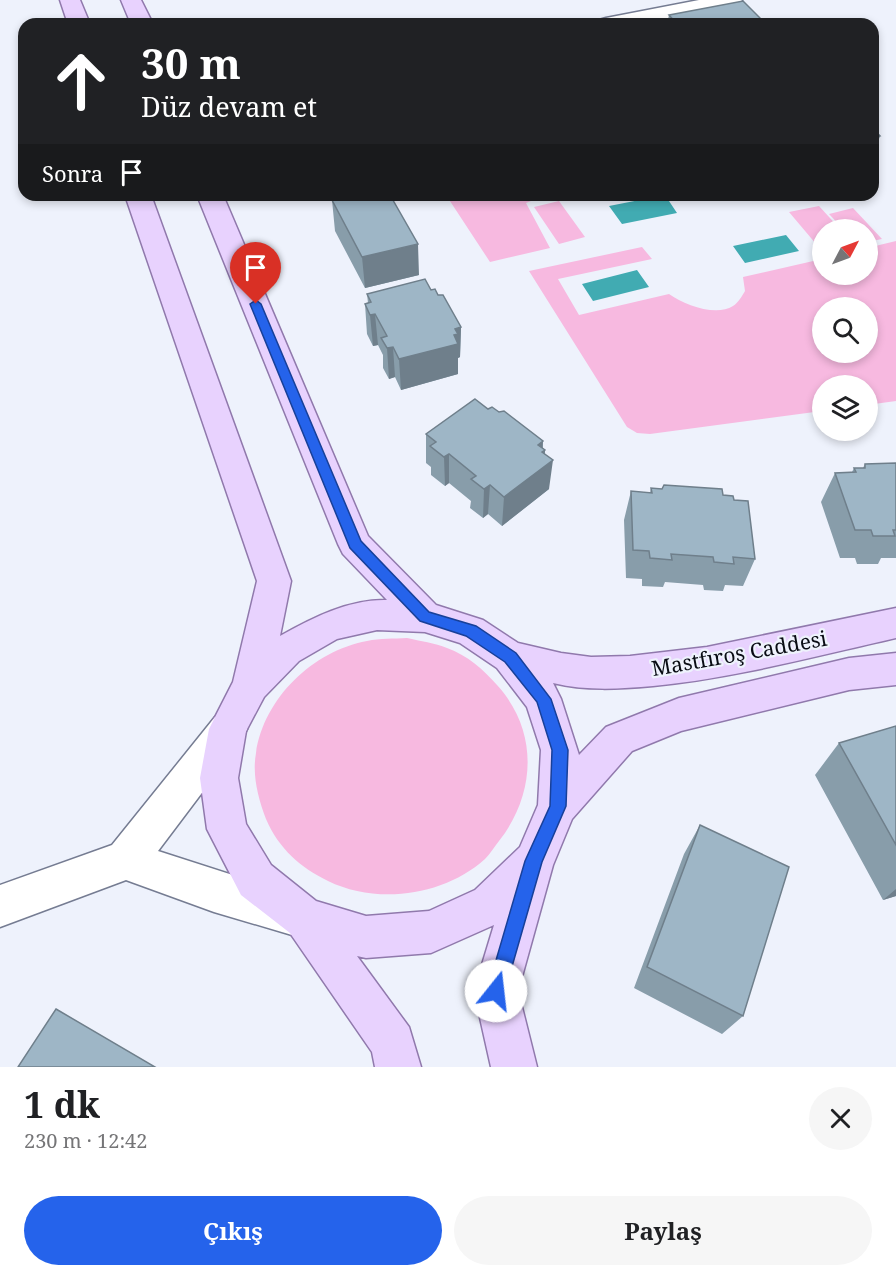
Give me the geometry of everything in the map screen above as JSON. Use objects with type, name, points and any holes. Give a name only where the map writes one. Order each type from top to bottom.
[{"type":"main road","points":[[70,0],[76,18]]},
{"type":"main road","points":[[131,0],[139,18]]},
{"type":"main road","points":[[140,201],[274,581],[251,685],[228,729],[219,778],[227,829],[256,880],[305,918],[393,1043],[398,1067]]},
{"type":"main road","points":[[212,201],[355,544],[425,616]]},
{"type":"main road","points":[[251,685],[286,650],[329,627],[376,615],[425,616],[471,631],[510,657],[543,699],[560,750],[558,806],[534,861],[496,991],[514,1067]]},
{"type":"main road","name":"Mastfıroş Caddesi","points":[[510,657],[589,673],[680,668],[783,649],[896,623]]},
{"type":"main road","name":"Mastfıroş Caddesi","points":[[558,806],[619,739],[679,715],[849,674],[896,669]]},
{"type":"main road","points":[[305,918],[366,937],[431,932],[490,905],[534,861]]},
{"type":"street","points":[[638,18],[732,0]]},
{"type":"street","points":[[0,906],[126,860],[228,729]]},
{"type":"street","points":[[126,860],[214,891],[305,918]]},
{"type":"shaded area","points":[[450,201],[531,201],[526,203],[550,248],[490,262]]},
{"type":"shaded area","points":[[559,201],[585,237],[559,244],[534,207]]},
{"type":"shaded area","points":[[819,206],[831,219],[812,219],[812,239],[789,212]]},
{"type":"shaded area","points":[[853,208],[863,219],[834,219],[829,214]]},
{"type":"shaded area","points":[[896,241],[896,401],[878,403],[878,375],[812,375],[812,412],[650,434],[637,433],[627,427],[529,271],[642,247],[652,259],[558,279],[579,315],[669,294],[692,306],[709,310],[726,309],[737,303],[745,291],[743,277],[812,261],[812,285],[878,285],[878,245]]},
{"type":"shaded area","points":[[407,638],[454,651],[481,669],[497,685],[511,703],[526,742],[528,763],[526,783],[511,823],[487,857],[468,872],[430,889],[410,893],[367,893],[347,888],[318,876],[284,848],[271,830],[260,803],[255,778],[256,753],[269,714],[280,696],[310,666],[347,646],[372,640]]},
{"type":"water","points":[[634,201],[669,201],[677,213],[622,224],[609,206]]},
{"type":"water","points":[[786,235],[799,251],[745,263],[733,246]]},
{"type":"water","points":[[637,270],[649,287],[593,301],[582,284]]},
{"type":"building","points":[[743,1],[760,18],[672,18],[669,15]]},
{"type":"building","points":[[333,201],[393,201],[418,244],[362,257]]},
{"type":"building","points":[[425,279],[431,290],[435,289],[438,295],[443,295],[461,327],[455,329],[458,334],[454,335],[458,344],[399,359],[393,347],[387,348],[381,338],[387,336],[375,314],[370,315],[365,304],[371,302],[367,294]]},
{"type":"building","points":[[475,399],[488,409],[492,407],[499,412],[504,411],[543,441],[538,445],[545,450],[542,452],[553,460],[504,497],[490,485],[484,489],[471,479],[476,476],[449,454],[444,457],[430,446],[436,442],[426,434]]},
{"type":"building","points":[[896,463],[896,530],[893,530],[895,536],[873,536],[871,530],[855,530],[835,473],[856,472],[854,468],[865,468],[865,464]]},
{"type":"building","points":[[664,485],[722,489],[723,495],[733,496],[734,500],[748,501],[755,559],[733,557],[734,564],[714,562],[713,557],[671,554],[672,560],[650,558],[649,551],[633,550],[631,491],[652,493],[651,488],[662,489]]},
{"type":"building","points":[[896,726],[896,845],[839,743]]},
{"type":"building","points":[[700,825],[789,867],[743,1016],[647,967]]},
{"type":"building","points":[[56,1009],[155,1067],[18,1067]]},
{"type":"route","points":[[256,304],[355,544],[425,616],[471,631],[510,657],[543,699],[560,750],[558,806],[534,861],[496,991]]}]
